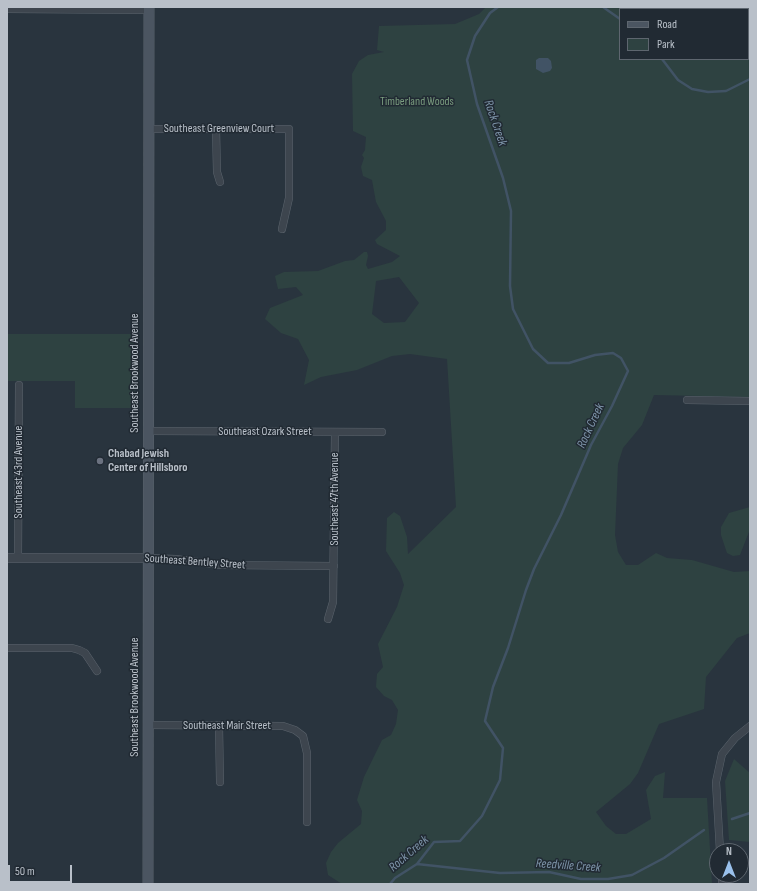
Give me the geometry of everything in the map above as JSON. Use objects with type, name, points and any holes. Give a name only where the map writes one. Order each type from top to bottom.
[{"type":"main road","name":"Southeast Brookwood Avenue","points":[[148,884],[149,8]]},
{"type":"street","points":[[7,9],[149,8]]},
{"type":"street","name":"Southeast Greenview Court","points":[[149,129],[289,129],[289,198],[282,229]]},
{"type":"street","points":[[216,129],[216,172],[220,182]]},
{"type":"street","name":"Southeast 43rd Avenue","points":[[18,558],[19,385]]},
{"type":"street","points":[[687,400],[750,401]]},
{"type":"street","name":"Southeast Ozark Street","points":[[148,431],[335,433],[382,432]]},
{"type":"street","name":"Southeast 47th Avenue","points":[[328,619],[333,602],[335,433]]},
{"type":"street","name":"Southeast Bentley Street","points":[[7,558],[148,558],[176,559],[220,565],[334,566]]},
{"type":"street","points":[[7,648],[72,648],[85,654],[98,671]]},
{"type":"street","name":"Southeast Mair Street","points":[[148,725],[283,726],[295,730],[303,736],[307,753],[307,822]]},
{"type":"street","points":[[219,725],[220,782]]},
{"type":"street","points":[[720,843],[716,782],[722,754],[735,738],[750,726]]},
{"type":"green space","name":"Timberland Woods","points":[[486,7],[750,7],[750,397],[654,395],[642,425],[623,448],[618,464],[615,535],[618,552],[626,565],[638,565],[656,553],[667,558],[692,560],[734,572],[750,571],[750,633],[737,638],[706,677],[704,709],[659,724],[638,773],[630,784],[596,812],[606,826],[616,834],[626,834],[651,819],[646,790],[655,776],[665,772],[663,798],[707,798],[710,843],[709,883],[712,883],[710,884],[342,884],[328,875],[326,863],[331,852],[338,843],[361,824],[362,811],[357,800],[364,777],[382,740],[391,735],[396,724],[398,710],[392,700],[384,696],[376,687],[377,674],[383,667],[378,644],[397,607],[404,585],[400,573],[386,551],[387,518],[394,512],[400,516],[407,537],[408,554],[456,507],[447,359],[410,354],[392,356],[357,370],[321,377],[304,385],[309,360],[298,339],[281,333],[265,319],[270,308],[303,295],[296,287],[278,289],[275,276],[284,272],[318,271],[345,261],[354,260],[364,252],[367,252],[368,256],[366,265],[368,269],[392,262],[400,256],[377,244],[375,240],[386,230],[386,221],[376,202],[372,180],[363,176],[361,167],[364,158],[362,155],[365,150],[366,137],[353,131],[352,74],[359,61],[368,55],[384,52],[377,50],[379,26],[455,24],[479,14]],"holes":[[[399,277],[419,303],[405,322],[384,323],[372,314],[376,281]]]},
{"type":"green space","points":[[7,334],[134,334],[135,408],[75,408],[75,381],[7,381]]},
{"type":"green space","points":[[750,507],[750,529],[740,555],[733,556],[727,553],[721,535],[721,527],[729,513]]},
{"type":"green space","points":[[734,759],[750,773],[750,842],[729,840],[725,781]]},
{"type":"water","points":[[539,58],[548,58],[551,61],[552,68],[550,71],[543,73],[536,69],[536,60]]},
{"type":"waterway","name":"Rock Creek","points":[[390,884],[395,878],[417,864],[434,842],[460,841],[482,816],[500,780],[503,748],[485,721],[493,687],[508,648],[534,569],[561,515],[591,445],[612,406],[628,371],[621,358],[613,353],[595,355],[569,363],[548,363],[533,349],[513,309],[510,286],[511,211],[503,178],[477,104],[467,60],[475,36],[490,13],[498,7]]},
{"type":"waterway","name":"Rock Creek","points":[[603,7],[619,18]]},
{"type":"waterway","name":"Rock Creek","points":[[663,60],[678,80],[692,89],[708,92],[726,91],[750,79]]},
{"type":"waterway","name":"Reedville Creek","points":[[732,819],[750,813]]},
{"type":"waterway","name":"Reedville Creek","points":[[417,864],[500,873],[549,872],[581,879],[608,879],[632,875],[664,858],[704,830]]},
{"type":"place","name":"Chabad Jewish Center of Hillsboro","points":[[100,461]]}]
